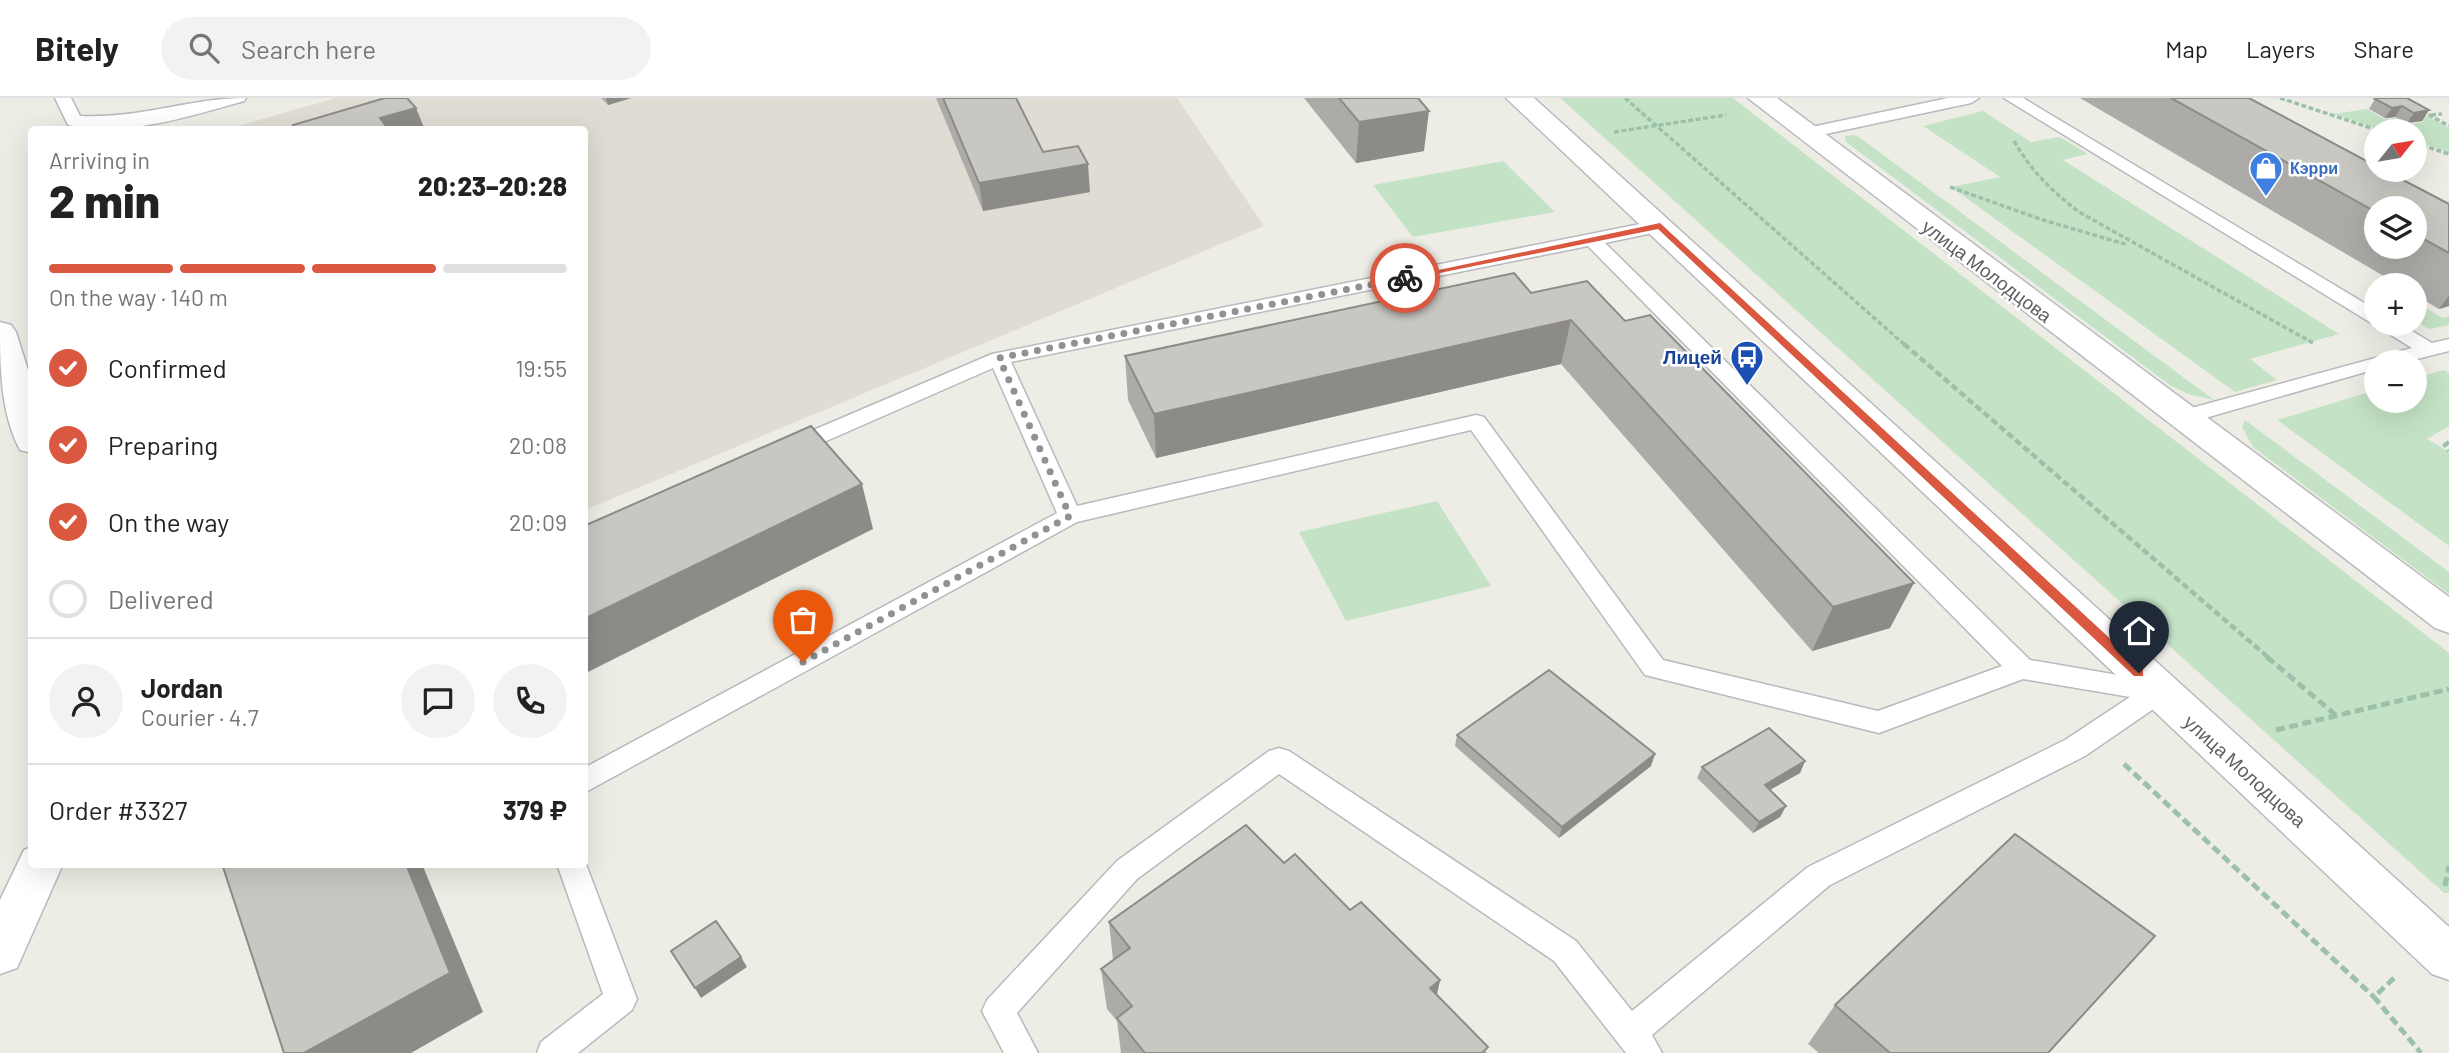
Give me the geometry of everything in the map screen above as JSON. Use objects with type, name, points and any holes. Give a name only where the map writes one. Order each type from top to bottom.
[{"type":"street","name":"улица Молодцова","points":[[1519,98],[2449,958]]},
{"type":"street","name":"улица Молодцова","points":[[1763,99],[2181,418],[2449,618]]},
{"type":"street","points":[[0,332],[28,428]]},
{"type":"street","points":[[0,952],[38,868]]},
{"type":"lane","points":[[63,98],[74,121],[100,123],[178,115],[238,98]]},
{"type":"lane","points":[[1807,133],[1970,98]]},
{"type":"lane","points":[[2014,99],[2364,311]]},
{"type":"lane","points":[[773,456],[999,358],[1660,226]]},
{"type":"lane","points":[[1592,240],[2022,668]]},
{"type":"lane","points":[[2406,336],[2428,349]]},
{"type":"lane","points":[[2424,350],[2449,345]]},
{"type":"lane","points":[[999,358],[1070,516]]},
{"type":"lane","points":[[2181,418],[2364,367]]},
{"type":"lane","points":[[588,780],[1070,516],[1476,422],[1654,668],[1879,722],[2022,668],[2159,692]]},
{"type":"lane","points":[[1022,1053],[998,1011],[1127,870],[1279,759],[1565,951],[1638,1043],[1819,876],[2035,769],[2093,736],[2159,692]]},
{"type":"lane","points":[[553,1053],[621,999],[573,868]]},
{"type":"path","points":[[1625,98],[2050,473],[2338,717]]},
{"type":"path","points":[[2280,98],[2364,125]]},
{"type":"path","points":[[1564,141],[1655,124],[1746,112],[1763,99]]},
{"type":"path","points":[[2014,99],[2009,128],[2017,148],[2042,181],[2136,247],[2235,298],[2311,342]]},
{"type":"path","points":[[2419,110],[2449,126]]},
{"type":"path","points":[[2430,115],[2442,114]]},
{"type":"path","points":[[2427,147],[2449,154]]},
{"type":"path","points":[[1942,185],[2136,247]]},
{"type":"path","points":[[2449,442],[2445,445],[2449,451]]},
{"type":"path","points":[[2215,743],[2338,717],[2449,689]]},
{"type":"path","points":[[2093,736],[2374,997],[2421,1053]]},
{"type":"path","points":[[2444,893],[2449,866]]},
{"type":"path","points":[[2374,997],[2397,975]]},
{"type":"shaded area","points":[[336,98],[1177,98],[1264,226],[588,509],[588,126],[238,126]]},
{"type":"green space","points":[[1560,98],[1733,98],[2449,653],[2449,893],[2444,893]]},
{"type":"green space","points":[[2394,98],[2449,128],[2449,152],[2427,145],[2427,119],[2419,119],[2395,105]]},
{"type":"green space","points":[[2367,109],[2384,119],[2364,119],[2364,124],[2334,114]]},
{"type":"green space","points":[[1983,111],[2031,142],[2060,137],[2088,154],[2063,160],[2339,334],[2250,359],[2277,380],[2235,392],[1951,187],[2000,177],[1923,126]]},
{"type":"green space","points":[[1855,135],[2214,400],[2188,394],[2171,386],[1846,142],[1845,136]]},
{"type":"green space","points":[[1503,161],[1555,212],[1413,237],[1373,185]]},
{"type":"green space","points":[[2427,309],[2442,318],[2449,316],[2449,325],[2429,329]]},
{"type":"green space","points":[[2444,370],[2449,373],[2449,426],[2427,439],[2449,452],[2449,546],[2277,420],[2364,394],[2364,413],[2427,413],[2427,375]]},
{"type":"green space","points":[[2245,420],[2449,572],[2449,594],[2253,447],[2242,427]]},
{"type":"green space","points":[[1437,501],[1491,586],[1346,621],[1299,532]]},
{"type":"building","points":[[385,98],[407,98],[416,108],[380,118],[386,126],[293,125]]},
{"type":"building","points":[[943,98],[1016,98],[1043,152],[1078,146],[1088,164],[979,183]]},
{"type":"building","points":[[1339,98],[1418,98],[1429,111],[1359,122]]},
{"type":"building","points":[[2171,98],[2249,98],[2364,160],[2364,182],[2407,182],[2449,204],[2449,253],[2427,241],[2427,196],[2364,196],[2364,205]]},
{"type":"building","points":[[2407,98],[2429,110],[2414,113],[2402,106],[2392,108],[2375,99]]},
{"type":"building","points":[[1514,273],[1531,293],[1587,281],[1625,321],[1650,315],[1914,583],[1833,607],[1571,320],[1154,414],[1125,356]]},
{"type":"building","points":[[811,426],[862,484],[588,617],[588,524]]},
{"type":"building","points":[[1549,670],[1655,754],[1562,827],[1457,735]]},
{"type":"building","points":[[1769,728],[1805,761],[1765,785],[1786,806],[1759,822],[1702,767]]},
{"type":"building","points":[[1246,825],[1284,863],[1295,854],[1350,910],[1361,902],[1440,980],[1430,988],[1488,1047],[1482,1053],[1145,1053],[1117,1018],[1132,1006],[1101,969],[1130,948],[1109,922]]},
{"type":"building","points":[[2015,834],[2155,936],[2048,1053],[1890,1053],[1835,1005]]},
{"type":"building","points":[[223,868],[408,868],[450,973],[304,1053],[284,1053]]},
{"type":"building","points":[[716,921],[741,957],[695,988],[671,951]]},
{"type":"way so far","points":[[803,662],[1070,516],[999,358],[1405,278]]},
{"type":"place","name":"Кэрри","points":[[2266,198]]},
{"type":"place","name":"Лицей","points":[[1747,387]]},
{"type":"route","points":[[1405,278],[1660,226],[2139,673]]}]
